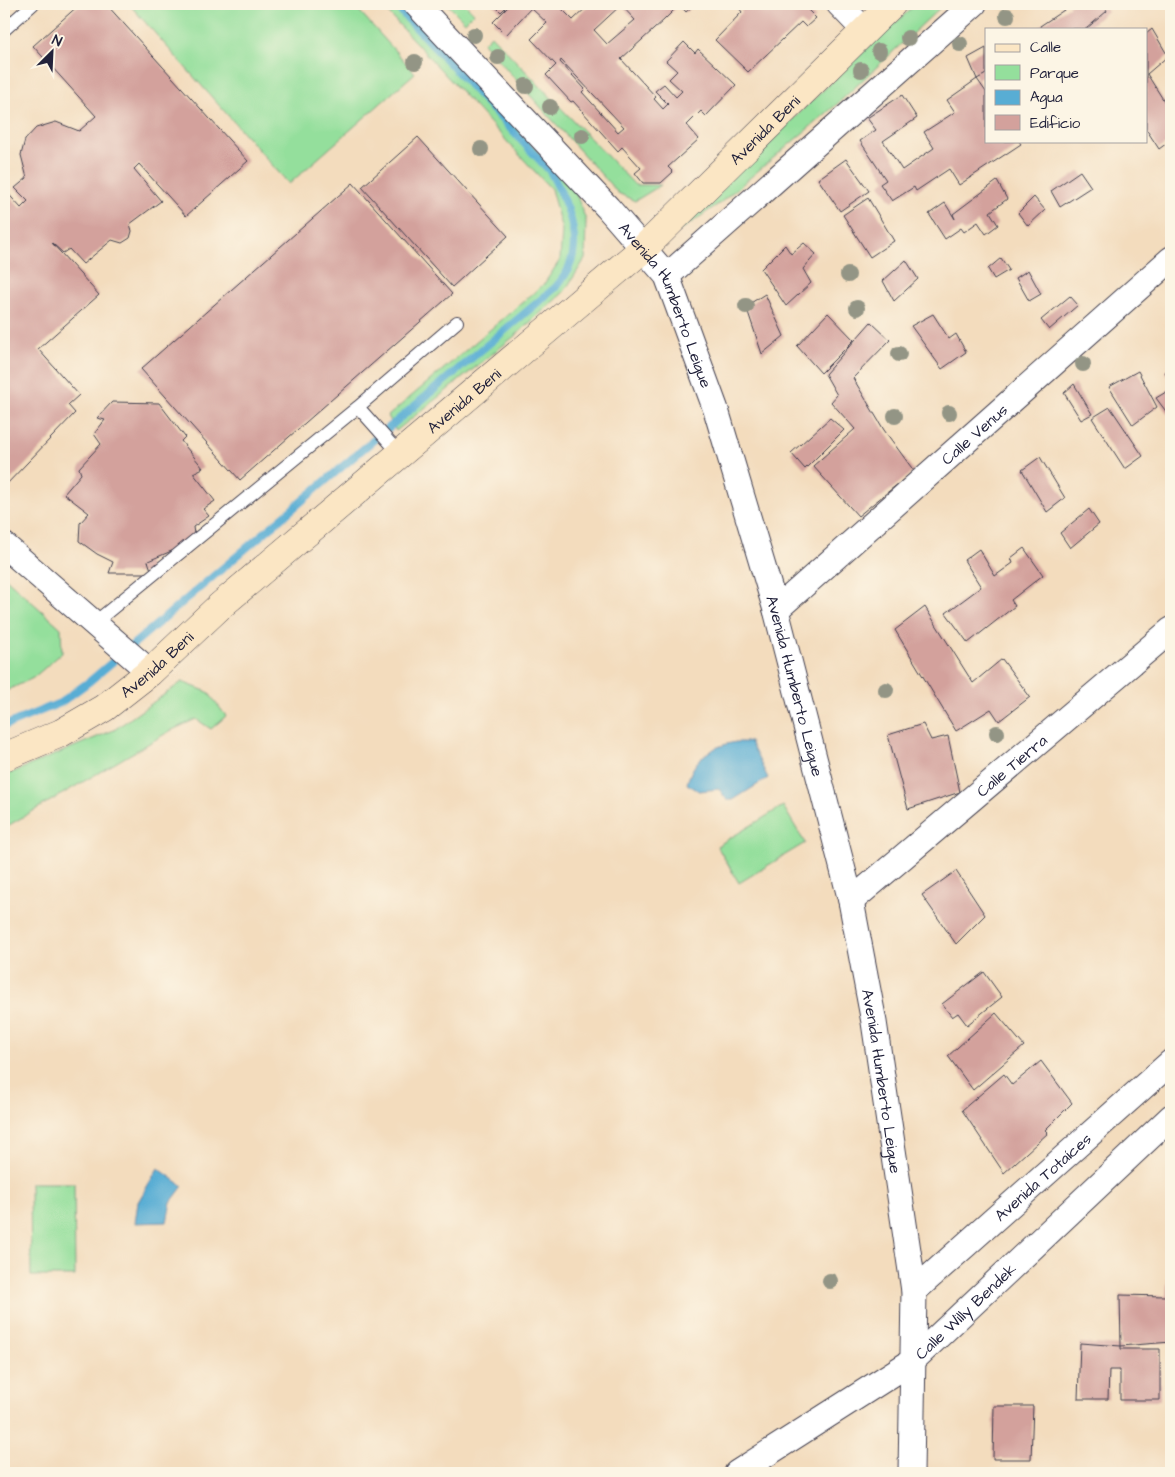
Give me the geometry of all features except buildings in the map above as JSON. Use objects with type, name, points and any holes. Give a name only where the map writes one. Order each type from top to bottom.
[{"type":"street","name":"Avenida Humberto Leigue","points":[[416,4],[644,248],[667,276],[716,410],[776,610],[851,901],[874,1022],[914,1291],[910,1473]]},
{"type":"street","points":[[839,4],[864,30]]},
{"type":"street","name":"Avenida Beni","points":[[4,757],[61,733],[104,708],[146,667],[644,248],[892,4]]},
{"type":"street","points":[[667,276],[974,4]]},
{"type":"street","name":"Calle Venus","points":[[776,610],[1171,259]]},
{"type":"street","points":[[4,545],[146,667]]},
{"type":"street","name":"Calle Tierra","points":[[851,901],[1171,630]]},
{"type":"street","name":"Avenida Totaíces","points":[[914,1291],[1171,1062]]},
{"type":"street","name":"Calle Willy Bendek","points":[[737,1473],[911,1362],[1171,1118]]},
{"type":"lane","points":[[4,30],[33,4]]},
{"type":"lane","points":[[95,625],[358,407],[457,322]]},
{"type":"lane","points":[[358,407],[399,453]]},
{"type":"green space","points":[[129,4],[353,4],[415,73],[289,184]]},
{"type":"green space","points":[[380,4],[401,4],[575,191],[586,220],[585,259],[564,292],[516,335],[396,431],[388,416],[544,284],[560,260],[562,230],[551,189]]},
{"type":"green space","points":[[447,4],[465,4],[474,13],[465,22]]},
{"type":"green space","points":[[916,4],[944,4],[836,105],[720,203],[666,240],[853,62]]},
{"type":"green space","points":[[491,35],[635,185],[661,185],[635,201],[618,193],[483,43]]},
{"type":"green space","points":[[4,577],[61,628],[62,653],[33,678],[4,692]]},
{"type":"green space","points":[[182,682],[208,692],[226,716],[211,729],[196,719],[170,731],[4,828],[4,776],[114,730]]},
{"type":"green space","points":[[783,806],[805,843],[739,883],[717,846]]},
{"type":"green space","points":[[30,1183],[74,1183],[75,1276],[31,1276]]},
{"type":"water","points":[[736,742],[750,742],[768,778],[733,800],[727,800],[719,789],[699,791],[687,784],[694,767],[704,755],[711,750]]},
{"type":"water","points":[[158,1168],[183,1186],[171,1202],[167,1222],[135,1223],[138,1202]]},
{"type":"waterway","points":[[386,430],[556,287],[568,270],[573,255],[574,243],[570,218],[561,193],[550,171],[394,4]]},
{"type":"waterway","points":[[4,726],[60,703],[90,681],[376,438]]}]
